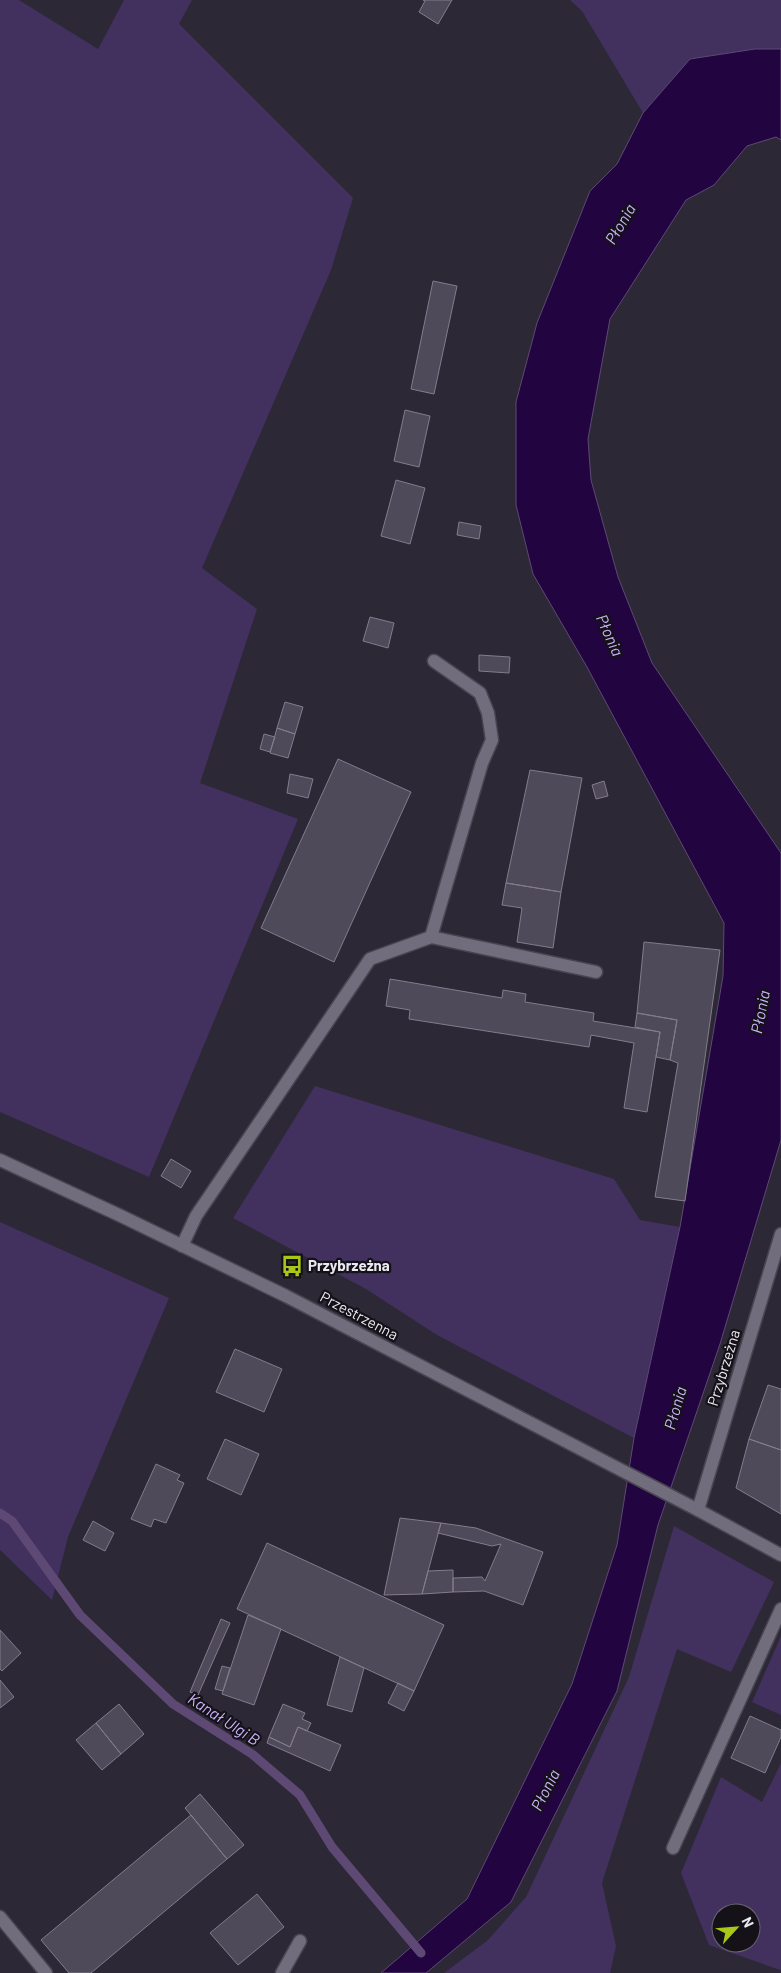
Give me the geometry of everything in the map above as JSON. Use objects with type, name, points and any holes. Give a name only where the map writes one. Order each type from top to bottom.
[{"type":"street","points":[[431,937],[482,763],[492,740],[488,713],[480,693],[434,661]]},
{"type":"street","points":[[182,1246],[196,1216],[370,958],[431,937],[596,972]]},
{"type":"street","name":"Przestrzenna","points":[[0,1160],[286,1296],[781,1555]]},
{"type":"street","name":"Przybrzeżna","points":[[698,1510],[781,1234]]},
{"type":"street","points":[[673,1848],[781,1610]]},
{"type":"street","points":[[0,1917],[46,1973]]},
{"type":"street","points":[[282,1973],[300,1941]]},
{"type":"shaded area","points":[[0,0],[19,0],[98,49],[124,0],[192,0],[179,24],[353,198],[331,270],[202,568],[257,609],[200,783],[298,819],[149,1177],[0,1112]]},
{"type":"shaded area","points":[[570,0],[781,0],[781,49],[755,49],[690,59],[643,113],[582,11]]},
{"type":"shaded area","points":[[315,1086],[614,1179],[640,1220],[680,1227],[634,1438],[437,1335],[366,1289],[233,1218]]},
{"type":"shaded area","points":[[0,1222],[169,1298],[68,1537],[52,1600],[0,1550]]},
{"type":"shaded area","points":[[674,1526],[774,1582],[731,1672],[677,1649],[602,1883],[616,1946],[610,1973],[444,1973],[488,1940],[526,1897],[629,1677]]},
{"type":"shaded area","points":[[781,1636],[781,1715],[752,1702]]},
{"type":"shaded area","points":[[781,1763],[781,1970],[732,1953],[761,1953],[761,1903],[711,1903],[711,1946],[709,1945],[681,1873],[721,1777],[762,1802]]},
{"type":"water","name":"Płonia","points":[[755,49],[781,49],[781,140],[776,137],[747,146],[714,185],[686,200],[610,319],[588,439],[591,480],[618,577],[652,663],[781,853],[781,1140],[720,1344],[658,1525],[617,1691],[511,1902],[426,1973],[381,1973],[467,1899],[572,1684],[617,1545],[634,1438],[680,1227],[723,976],[724,923],[587,667],[533,574],[516,505],[516,402],[537,323],[590,191],[617,164],[643,113],[690,59]]},
{"type":"building","points":[[423,0],[452,0],[438,24],[419,12],[425,1]]},
{"type":"building","points":[[433,281],[457,286],[434,394],[411,389]]},
{"type":"building","points":[[405,410],[430,416],[419,467],[394,461]]},
{"type":"building","points":[[396,480],[425,488],[410,544],[381,536]]},
{"type":"building","points":[[459,522],[481,526],[479,539],[457,535]]},
{"type":"building","points":[[370,617],[394,623],[388,648],[363,641]]},
{"type":"building","points":[[479,655],[510,657],[509,673],[479,671]]},
{"type":"building","points":[[285,702],[303,707],[295,734],[277,728]]},
{"type":"building","points":[[277,728],[295,734],[288,758],[270,753]]},
{"type":"building","points":[[264,734],[275,737],[270,752],[260,749]]},
{"type":"building","points":[[338,759],[411,792],[334,962],[261,928]]},
{"type":"building","points":[[530,770],[582,778],[561,892],[506,883]]},
{"type":"building","points":[[290,774],[313,779],[308,798],[287,793]]},
{"type":"building","points":[[604,781],[608,796],[596,799],[592,785]]},
{"type":"building","points":[[506,883],[561,892],[553,948],[517,942],[522,908],[502,905]]},
{"type":"building","points":[[644,942],[720,950],[685,1201],[655,1197],[678,1063],[670,1060],[677,1020],[637,1013]]},
{"type":"building","points":[[390,979],[502,998],[503,990],[526,994],[525,1002],[594,1013],[593,1021],[660,1032],[647,1112],[624,1108],[634,1043],[591,1035],[589,1047],[409,1019],[410,1010],[386,1006]]},
{"type":"building","points":[[637,1013],[677,1020],[670,1060],[656,1057],[660,1032],[635,1027]]},
{"type":"building","points":[[171,1159],[191,1171],[181,1188],[161,1176]]},
{"type":"building","points":[[235,1349],[282,1369],[264,1412],[216,1392]]},
{"type":"building","points":[[768,1385],[781,1389],[781,1450],[749,1439]]},
{"type":"building","points":[[225,1439],[259,1454],[241,1495],[207,1479]]},
{"type":"building","points":[[749,1439],[781,1450],[781,1514],[736,1488]]},
{"type":"building","points":[[156,1464],[180,1475],[177,1480],[184,1483],[166,1523],[154,1519],[151,1527],[131,1519]]},
{"type":"building","points":[[400,1518],[441,1523],[422,1594],[384,1595]]},
{"type":"building","points":[[93,1521],[114,1533],[105,1551],[83,1540]]},
{"type":"building","points":[[441,1523],[476,1528],[543,1552],[523,1605],[484,1591],[453,1592],[453,1578],[482,1577],[485,1581],[501,1544],[492,1546],[438,1533]]},
{"type":"building","points":[[267,1543],[444,1625],[414,1691],[237,1609]]},
{"type":"building","points":[[453,1570],[453,1592],[422,1594],[428,1571]]},
{"type":"building","points":[[248,1615],[281,1629],[254,1705],[222,1694]]},
{"type":"building","points":[[221,1619],[230,1623],[198,1695],[190,1692]]},
{"type":"building","points":[[0,1630],[21,1653],[2,1671],[0,1669]]},
{"type":"building","points":[[340,1657],[364,1668],[352,1712],[327,1705]]},
{"type":"building","points":[[222,1666],[230,1668],[223,1691],[215,1689]]},
{"type":"building","points":[[0,1680],[14,1697],[0,1708]]},
{"type":"building","points":[[398,1683],[414,1691],[404,1711],[388,1703]]},
{"type":"building","points":[[119,1704],[144,1734],[121,1754],[96,1723]]},
{"type":"building","points":[[283,1704],[305,1713],[302,1719],[311,1723],[307,1731],[298,1727],[290,1747],[269,1737]]},
{"type":"building","points":[[750,1716],[781,1730],[781,1737],[765,1773],[731,1758]]},
{"type":"building","points":[[96,1723],[121,1754],[102,1770],[76,1740]]},
{"type":"building","points":[[298,1727],[341,1745],[330,1771],[267,1743],[269,1737],[290,1747]]},
{"type":"building","points":[[200,1794],[244,1845],[227,1859],[185,1808]]},
{"type":"building","points":[[191,1815],[227,1859],[91,1973],[69,1973],[41,1940]]},
{"type":"building","points":[[257,1894],[284,1927],[238,1965],[210,1933]]},
{"type":"waterway","name":"Kanał Ulgi B","points":[[0,1513],[12,1521],[80,1615],[173,1704],[252,1754],[300,1795],[332,1847],[421,1953]]},
{"type":"place","name":"Przybrzeżna","points":[[292,1266]]}]
